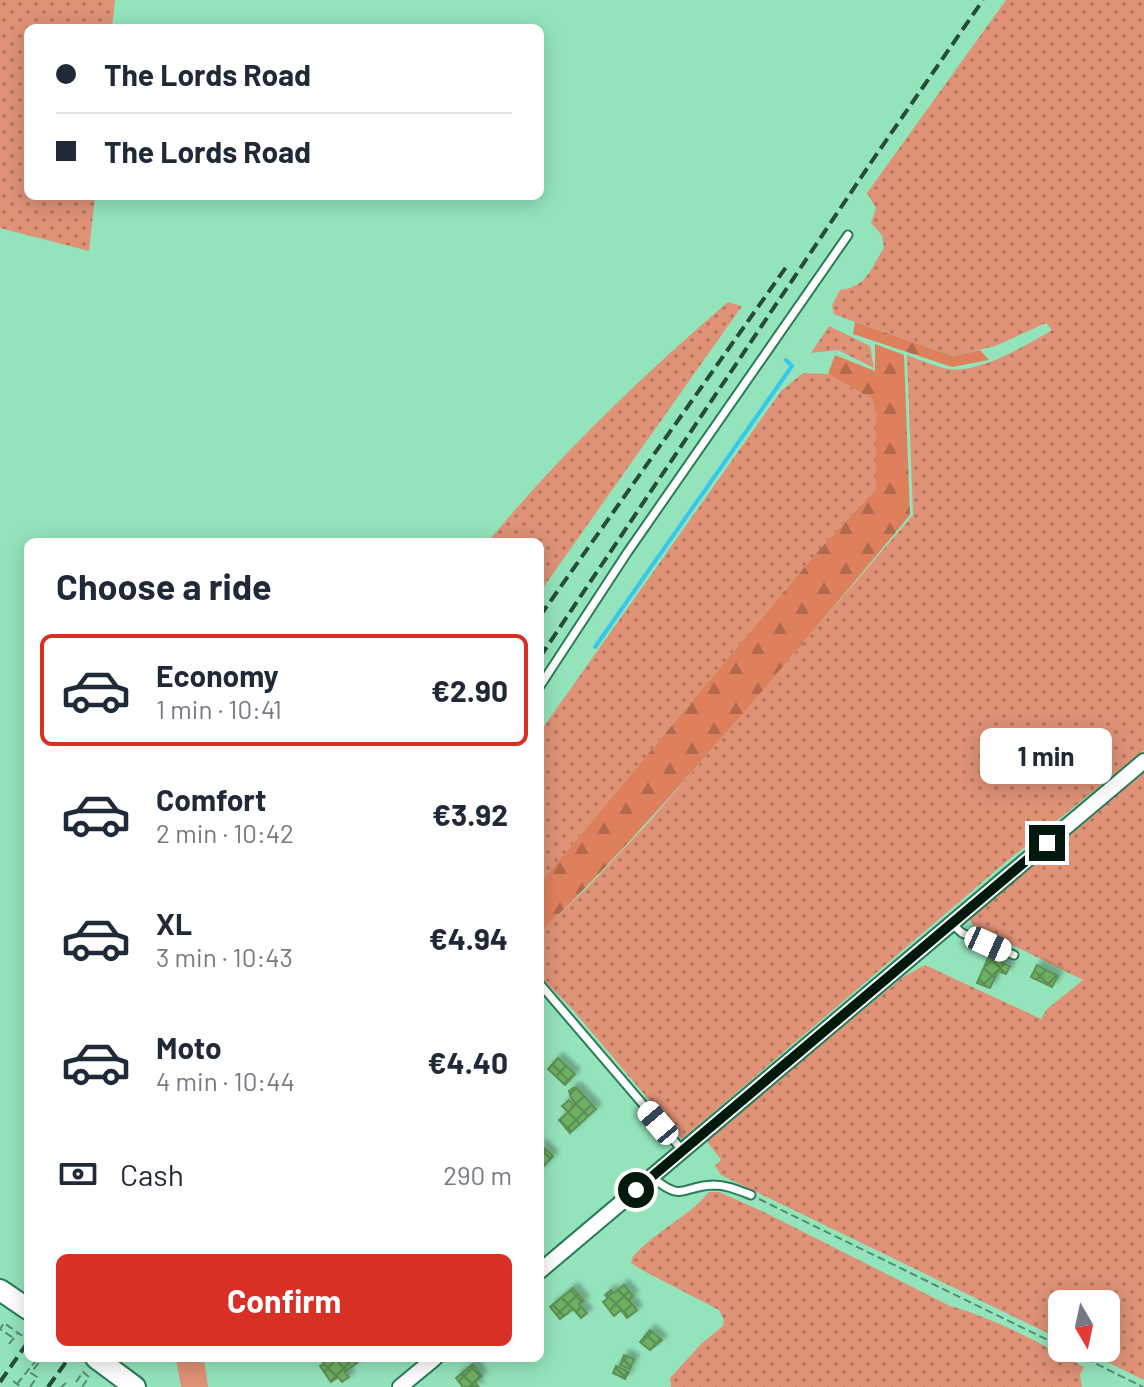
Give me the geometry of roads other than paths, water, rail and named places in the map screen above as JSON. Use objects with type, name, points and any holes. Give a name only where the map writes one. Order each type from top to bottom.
[{"type":"main road","points":[[0,1290],[24,1306]]},
{"type":"main road","points":[[101,1362],[135,1387]]},
{"type":"street","points":[[544,1268],[1144,761]]},
{"type":"street","points":[[400,1387],[430,1362]]},
{"type":"lane","points":[[544,680],[627,553],[848,235]]},
{"type":"lane","points":[[952,924],[962,933],[1014,955]]},
{"type":"lane","points":[[544,989],[683,1151]]},
{"type":"lane","points":[[653,1178],[677,1193],[714,1185],[729,1186],[751,1195]]},
{"type":"waterway","points":[[595,647],[792,366],[786,360]]},
{"type":"railway","points":[[544,651],[983,0]]},
{"type":"railway","points":[[544,610],[789,263]]},
{"type":"railway","points":[[0,1382],[24,1348]]},
{"type":"railway","points":[[48,1387],[66,1362]]}]
